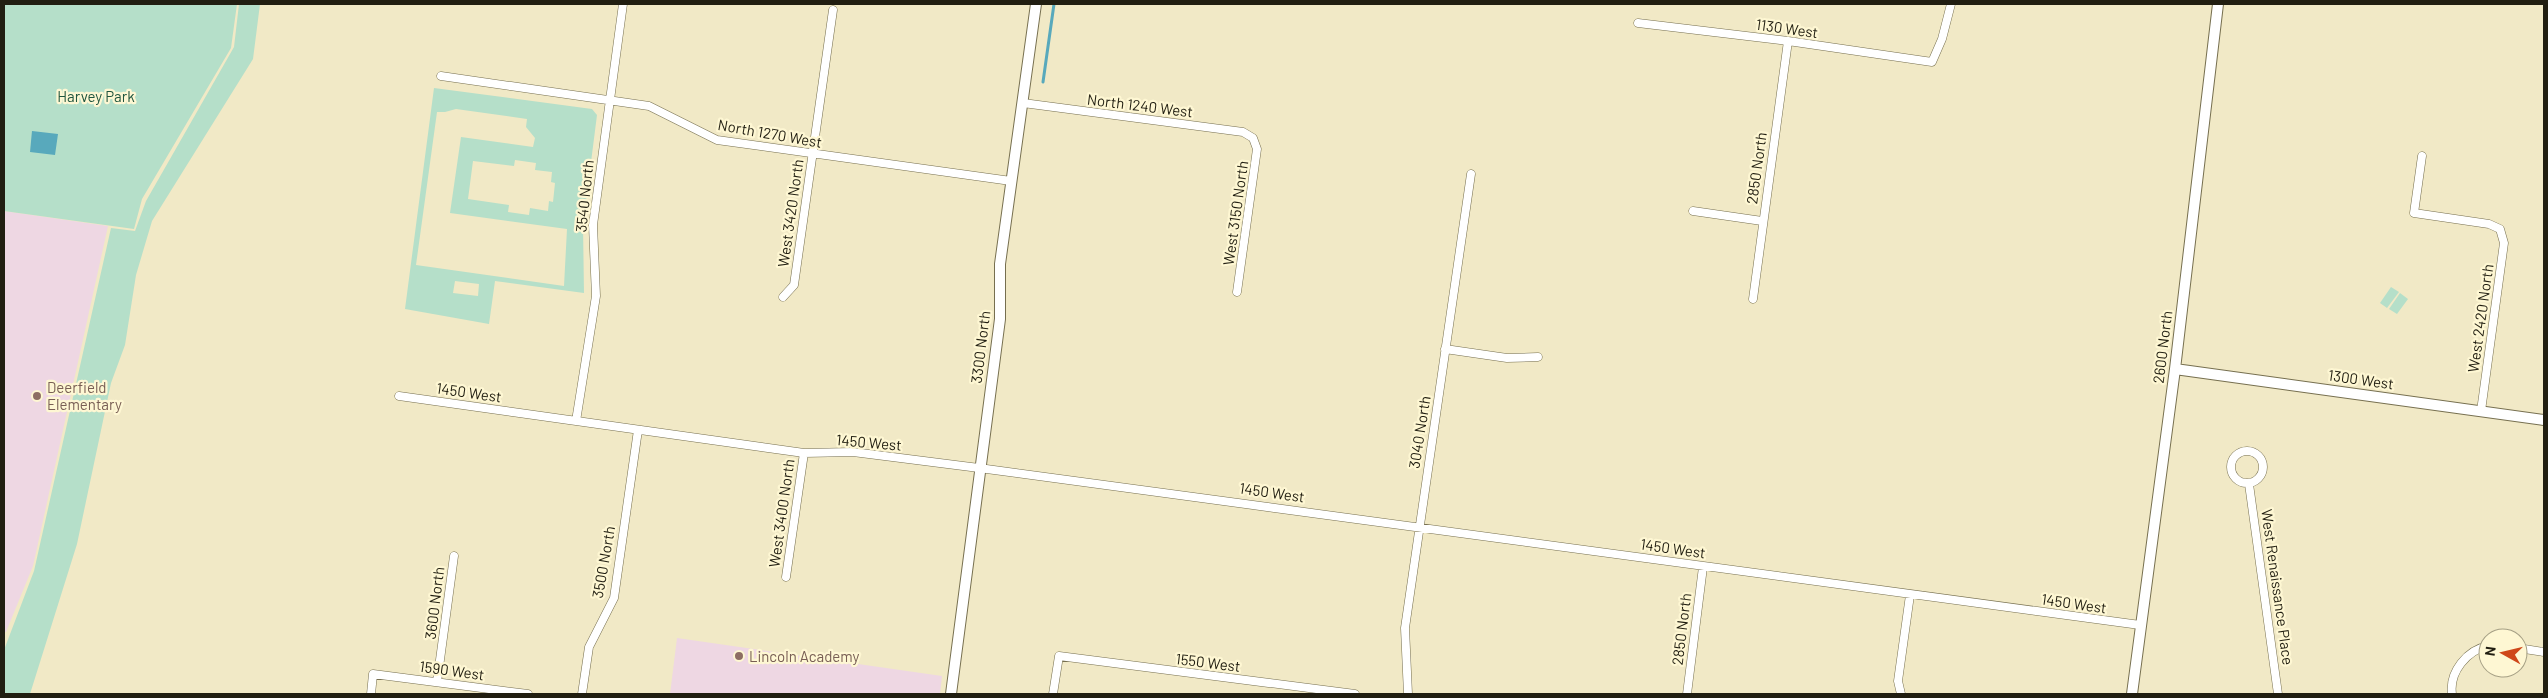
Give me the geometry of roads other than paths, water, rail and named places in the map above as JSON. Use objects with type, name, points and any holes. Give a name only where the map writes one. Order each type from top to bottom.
[{"type":"street","name":"3540 North","points":[[576,421],[596,296],[593,225],[624,4]]},
{"type":"street","name":"3300 North","points":[[951,694],[979,468],[1000,320],[1000,264],[1036,4]]},
{"type":"street","name":"1130 West","points":[[1638,23],[1788,41],[1932,62],[1942,39],[1951,4]]},
{"type":"street","name":"2600 North","points":[[2132,694],[2218,4]]},
{"type":"street","name":"West 3420 North","points":[[783,297],[794,286],[833,10]]},
{"type":"street","name":"2850 North","points":[[1753,299],[1762,221],[1788,41]]},
{"type":"street","name":"North 1270 West","points":[[441,76],[649,106],[717,140],[812,155],[1011,181]]},
{"type":"street","name":"North 1240 West","points":[[1023,103],[1243,132],[1253,138]]},
{"type":"street","name":"West 3150 North","points":[[1238,292],[1257,149],[1253,138]]},
{"type":"street","name":"West 2420 North","points":[[2422,156],[2414,212],[2489,224],[2500,229],[2504,243],[2481,411]]},
{"type":"street","name":"3040 North","points":[[1408,694],[1405,628],[1471,174]]},
{"type":"street","points":[[1693,211],[1762,221]]},
{"type":"street","points":[[1445,349],[1507,358],[1538,357]]},
{"type":"street","name":"1300 West","points":[[2174,369],[2544,420]]},
{"type":"street","name":"1450 West","points":[[399,396],[804,452],[853,452],[979,468],[2140,625]]},
{"type":"street","name":"3500 North","points":[[582,694],[589,647],[614,598],[638,430]]},
{"type":"street","points":[[2247,451],[2257,454],[2263,463],[2262,474],[2249,484],[2244,484],[2234,478],[2230,468],[2236,454],[2247,451]]},
{"type":"street","name":"West 3400 North","points":[[786,577],[804,452]]},
{"type":"street","name":"West Renaissance Place","points":[[2249,484],[2278,694]]},
{"type":"street","name":"3600 North","points":[[437,682],[454,556]]},
{"type":"street","name":"2850 North","points":[[1687,694],[1703,567]]},
{"type":"street","points":[[1901,694],[1898,681],[1910,595]]},
{"type":"street","points":[[2452,694],[2451,686],[2455,669],[2478,648]]},
{"type":"street","points":[[2528,650],[2544,652]]},
{"type":"street","name":"1550 West","points":[[1053,694],[1059,656],[1355,694]]},
{"type":"street","name":"1590 West","points":[[371,694],[373,674],[528,694]]},
{"type":"water","points":[[32,131],[58,134],[55,155],[30,152]]},
{"type":"waterway","points":[[1043,82],[1054,4]]},
{"type":"place","name":"Deerfield Elementary","points":[[37,396]]},
{"type":"place","name":"Lincoln Academy","points":[[739,656]]},
{"type":"park label","name":"Harvey Park","points":[[96,96]]}]
